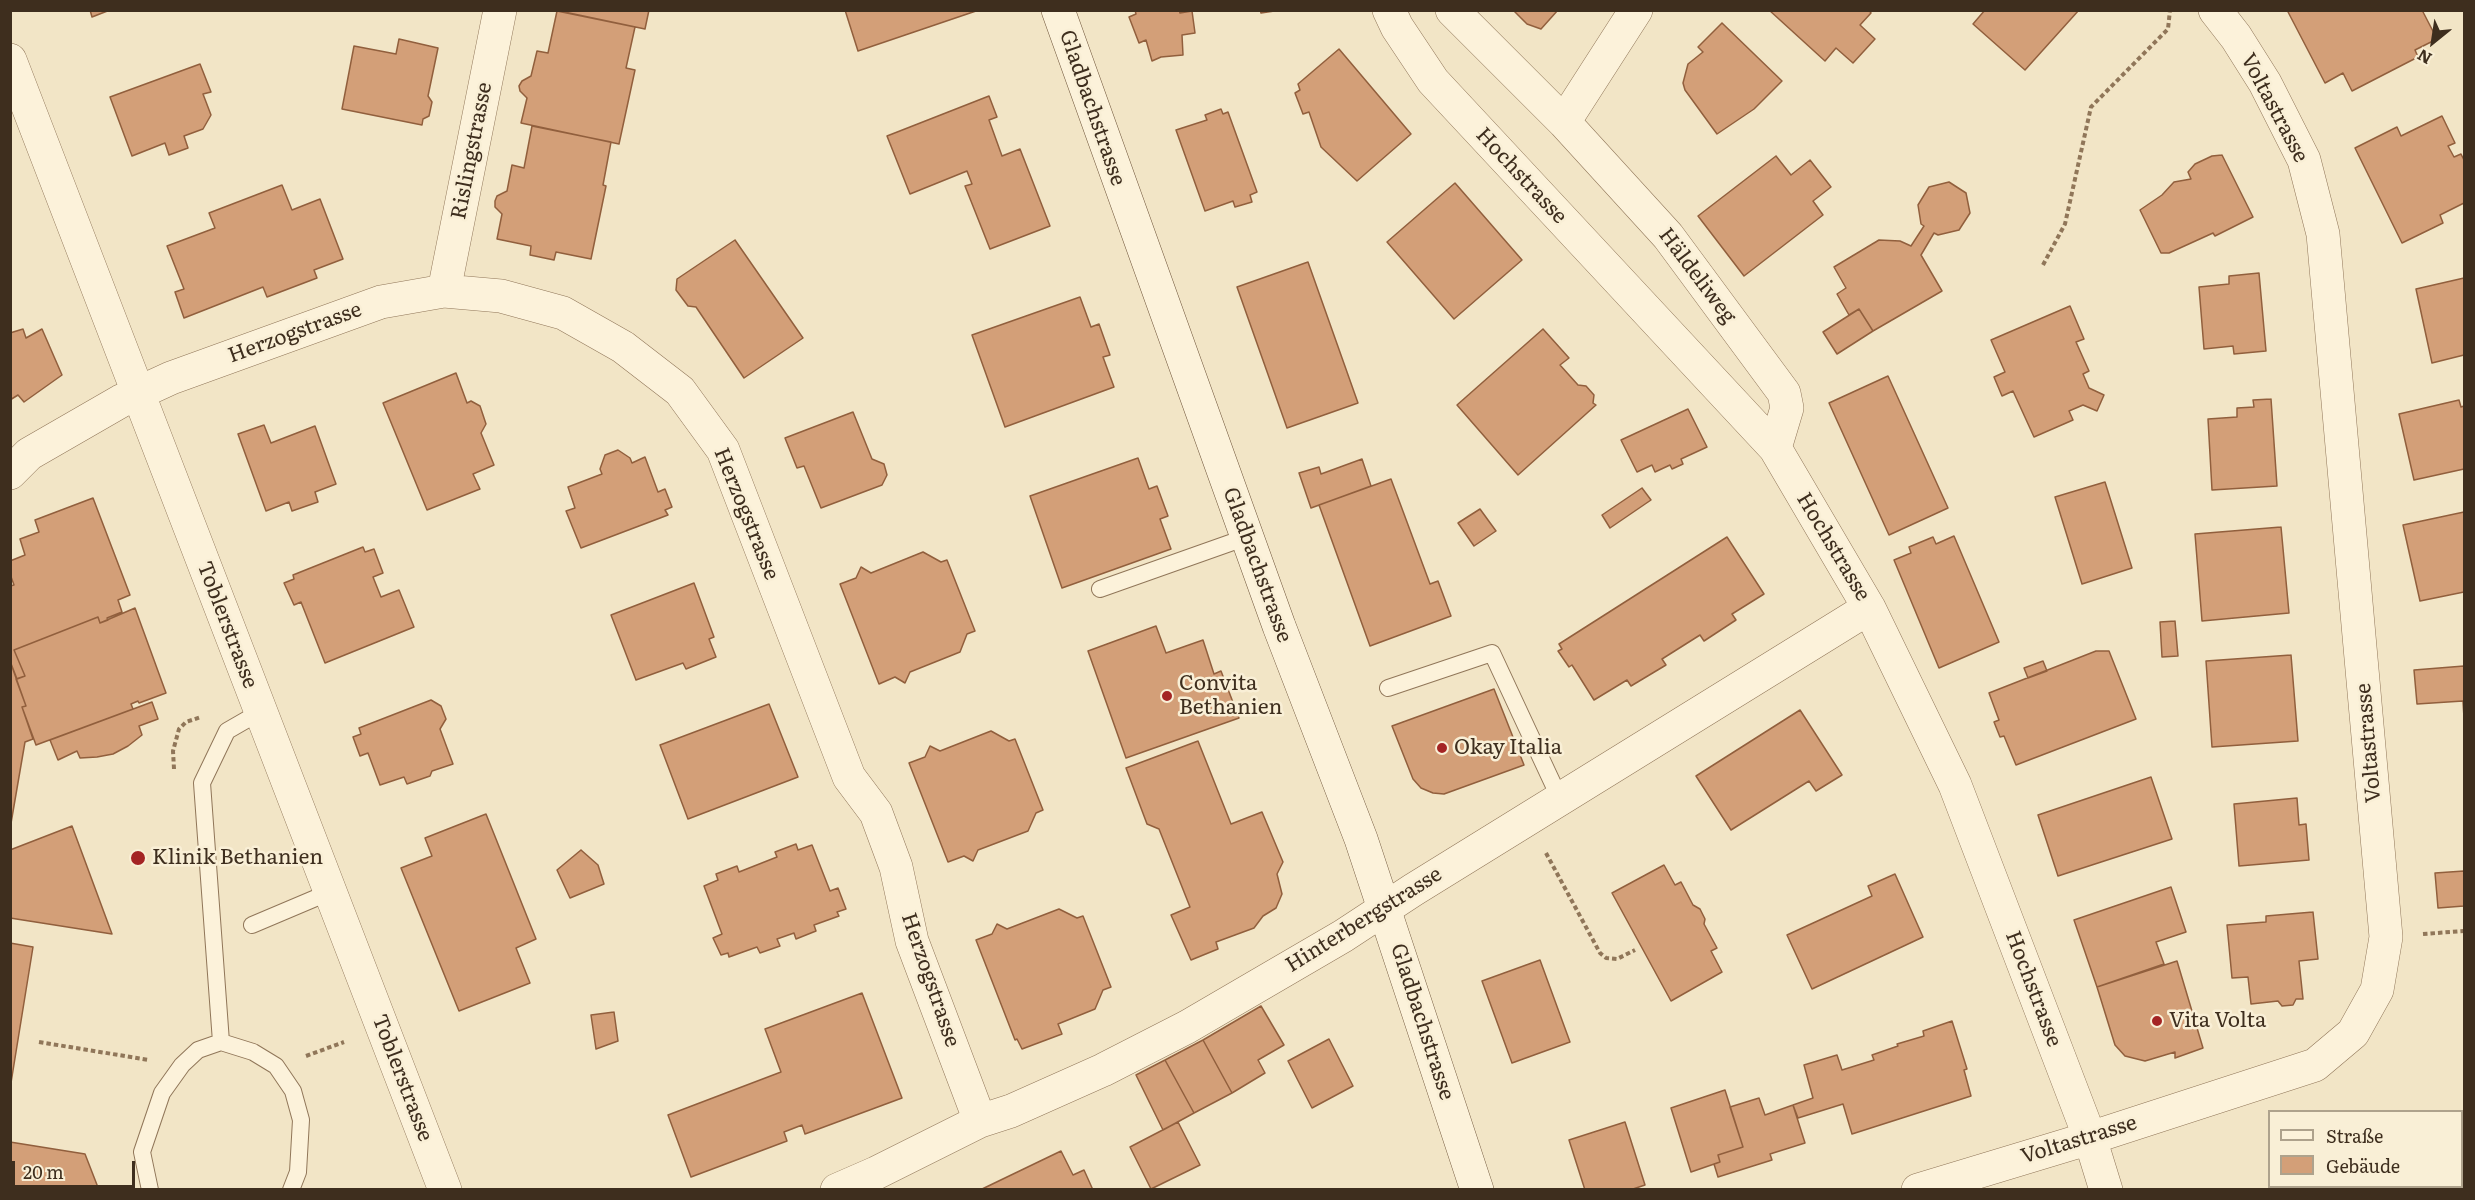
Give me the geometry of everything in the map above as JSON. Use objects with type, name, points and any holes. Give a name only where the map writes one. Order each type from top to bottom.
[{"type":"street","name":"Rislingstrasse","points":[[444,291],[500,10]]},
{"type":"street","name":"Gladbachstrasse","points":[[1058,10],[1247,537],[1385,909],[1477,1190]]},
{"type":"street","name":"Hochstrasse","points":[[1389,10],[1397,27],[1432,81],[1775,448],[1869,608],[1955,785],[2090,1138],[2106,1190]]},
{"type":"street","name":"Häldeliweg","points":[[1452,10],[1564,122],[1668,236],[1785,393],[1787,408],[1775,448]]},
{"type":"street","points":[[1564,122],[1635,10]]},
{"type":"street","name":"Voltastrasse","points":[[1918,1190],[2090,1138],[2315,1065],[2353,1033],[2377,990],[2386,937],[2323,234],[2304,160],[2265,83],[2236,37],[2215,10]]},
{"type":"street","name":"Toblerstrasse","points":[[10,60],[445,1190]]},
{"type":"street","name":"Herzogstrasse","points":[[10,473],[29,454],[139,393],[171,378],[381,302],[444,291],[501,296],[563,313],[623,347],[680,391],[723,450],[849,777],[876,813],[896,867],[912,942],[980,1121]]},
{"type":"street","name":"Hinterbergstrasse","points":[[837,1190],[980,1121],[1011,1111],[1103,1070],[1177,1032],[1343,936],[1869,608]]},
{"type":"lane","points":[[1100,589],[1247,537]]},
{"type":"lane","points":[[1388,688],[1492,653],[1560,799]]},
{"type":"lane","points":[[220,1042],[202,783],[227,731],[260,712]]},
{"type":"lane","points":[[252,925],[330,892]]},
{"type":"lane","points":[[150,1190],[142,1152],[162,1093],[182,1065],[198,1050],[220,1042],[254,1052],[276,1066],[293,1091],[301,1120],[298,1172],[291,1190]]},
{"type":"path","points":[[2043,264],[2065,224],[2091,107],[2168,29],[2170,10]]},
{"type":"path","points":[[1542,846],[1600,953],[1606,958],[1617,959],[1635,950]]},
{"type":"path","points":[[39,1042],[182,1065]]},
{"type":"path","points":[[276,1066],[344,1042]]},
{"type":"building","points":[[90,10],[110,10],[92,17]]},
{"type":"building","points":[[555,10],[649,10],[645,29]]},
{"type":"building","points":[[845,10],[975,10],[976,11],[858,51]]},
{"type":"building","points":[[1135,10],[1179,10],[1180,13],[1192,11],[1195,33],[1182,35],[1183,55],[1161,57],[1152,61],[1146,40],[1139,43],[1129,17],[1136,14]]},
{"type":"building","points":[[1260,10],[1281,10],[1261,13]]},
{"type":"building","points":[[1513,10],[1558,10],[1541,29],[1527,24]]},
{"type":"building","points":[[1769,10],[1869,10],[1871,13],[1860,25],[1875,39],[1853,63],[1836,48],[1825,61]]},
{"type":"building","points":[[1985,10],[2079,10],[2025,70],[1973,24]]},
{"type":"building","points":[[2287,10],[2422,10],[2437,39],[2415,50],[2418,57],[2352,91],[2343,73],[2325,83]]},
{"type":"building","points":[[557,11],[635,27],[626,68],[635,70],[619,144],[521,123],[527,98],[520,91],[519,86],[522,81],[531,76],[537,51],[548,53]]},
{"type":"building","points":[[1722,23],[1782,81],[1754,109],[1717,134],[1685,90],[1683,83],[1688,64],[1703,52],[1698,47]]},
{"type":"building","points":[[399,39],[438,48],[428,96],[432,102],[429,116],[423,119],[422,125],[342,109],[354,46],[396,54]]},
{"type":"building","points":[[1339,49],[1411,134],[1357,181],[1321,147],[1309,112],[1303,114],[1295,93],[1300,90],[1298,84]]},
{"type":"building","points":[[200,64],[211,92],[203,94],[211,115],[203,129],[184,136],[188,148],[169,155],[165,143],[132,156],[110,97]]},
{"type":"building","points":[[989,96],[997,117],[989,120],[1002,156],[1020,149],[1050,226],[990,249],[965,186],[972,184],[967,171],[910,194],[887,136]]},
{"type":"building","points":[[1221,109],[1223,114],[1228,112],[1257,192],[1250,195],[1252,202],[1235,207],[1233,201],[1205,211],[1176,130],[1207,120],[1205,115]]},
{"type":"building","points":[[2442,116],[2455,143],[2448,146],[2454,157],[2461,154],[2464,160],[2464,203],[2440,215],[2443,223],[2402,243],[2355,148],[2397,127],[2401,136]]},
{"type":"building","points":[[532,126],[611,142],[603,185],[606,186],[591,259],[556,252],[554,260],[530,255],[531,246],[497,239],[502,214],[495,207],[495,201],[497,196],[507,191],[512,165],[524,168]]},
{"type":"building","points":[[2222,155],[2253,217],[2215,236],[2213,233],[2169,253],[2161,253],[2140,210],[2162,195],[2174,182],[2191,179],[2188,172],[2195,164],[2212,156]]},
{"type":"building","points":[[1776,156],[1791,175],[1810,160],[1831,187],[1813,201],[1823,215],[1744,276],[1698,216]]},
{"type":"building","points":[[1949,182],[1966,193],[1970,213],[1959,230],[1938,235],[1934,233],[1921,255],[1942,291],[1873,331],[1859,309],[1849,315],[1837,294],[1846,288],[1834,267],[1879,240],[1900,241],[1911,246],[1924,226],[1921,224],[1918,205],[1929,187]]},
{"type":"building","points":[[1455,183],[1522,260],[1454,319],[1387,242]]},
{"type":"building","points":[[282,185],[292,210],[320,199],[343,259],[314,270],[317,278],[267,297],[263,287],[184,318],[175,292],[184,289],[167,246],[215,228],[209,213]]},
{"type":"building","points":[[735,240],[803,338],[744,378],[696,307],[688,306],[676,290],[677,279]]},
{"type":"building","points":[[1308,262],[1358,403],[1287,428],[1237,287]]},
{"type":"building","points":[[2259,273],[2266,351],[2234,354],[2233,346],[2204,349],[2199,287],[2229,284],[2229,276]]},
{"type":"building","points":[[2464,278],[2464,355],[2432,363],[2416,289]]},
{"type":"building","points":[[1080,297],[1091,327],[1099,324],[1110,355],[1103,357],[1114,387],[1005,427],[972,335]]},
{"type":"building","points":[[2070,306],[2084,339],[2076,342],[2089,371],[2083,374],[2089,388],[2104,395],[2097,411],[2083,405],[2069,411],[2073,420],[2034,437],[2013,391],[2002,396],[1994,377],[2005,372],[1991,340]]},
{"type":"building","points":[[1859,309],[1873,331],[1837,354],[1823,332]]},
{"type":"building","points":[[23,329],[26,338],[42,329],[62,375],[24,402],[18,395],[10,400],[10,333]]},
{"type":"building","points":[[1543,329],[1569,358],[1560,365],[1578,385],[1586,386],[1594,395],[1593,403],[1596,405],[1518,475],[1457,405]]},
{"type":"building","points":[[456,373],[467,403],[471,401],[480,406],[486,424],[481,433],[494,465],[473,474],[480,489],[427,510],[383,403]]},
{"type":"building","points":[[1888,376],[1948,508],[1889,535],[1829,403]]},
{"type":"building","points":[[2271,399],[2277,486],[2212,490],[2208,419],[2237,417],[2237,408],[2254,407],[2253,400]]},
{"type":"building","points":[[2459,400],[2461,407],[2464,406],[2464,469],[2414,480],[2399,414]]},
{"type":"building","points":[[1688,409],[1707,447],[1681,459],[1683,464],[1672,469],[1670,465],[1655,472],[1652,465],[1637,472],[1621,440]]},
{"type":"building","points":[[853,412],[872,459],[884,464],[887,475],[882,485],[821,508],[804,466],[797,468],[785,438]]},
{"type":"building","points":[[264,425],[271,443],[315,426],[336,484],[315,492],[318,502],[292,511],[289,502],[266,511],[238,434]]},
{"type":"building","points":[[618,450],[630,458],[632,463],[645,457],[658,492],[665,489],[672,507],[665,510],[668,515],[581,548],[566,511],[575,508],[568,487],[602,474],[600,469],[605,455]]},
{"type":"building","points":[[1138,458],[1149,489],[1157,486],[1168,516],[1160,519],[1171,549],[1062,588],[1030,496]]},
{"type":"building","points":[[1362,459],[1371,486],[1311,508],[1299,473],[1319,467],[1321,474]]},
{"type":"building","points":[[1391,479],[1430,584],[1438,581],[1451,616],[1370,646],[1319,505]]},
{"type":"building","points":[[2105,482],[2132,568],[2082,584],[2055,497]]},
{"type":"building","points":[[1642,488],[1651,500],[1610,528],[1602,515]]},
{"type":"building","points":[[93,498],[130,595],[118,600],[122,612],[107,618],[108,620],[100,623],[98,617],[14,650],[25,676],[17,679],[10,661],[10,586],[14,585],[10,574],[10,561],[25,555],[20,539],[39,532],[35,520]]},
{"type":"building","points":[[1480,509],[1496,531],[1474,546],[1458,523]]},
{"type":"building","points":[[2464,512],[2464,592],[2420,601],[2403,525]]},
{"type":"building","points":[[2281,527],[2289,613],[2202,621],[2195,534]]},
{"type":"building","points":[[1954,536],[1999,642],[1939,668],[1894,560],[1911,553],[1909,547],[1933,537],[1936,544]]},
{"type":"building","points":[[1727,537],[1764,594],[1732,614],[1736,620],[1704,641],[1700,635],[1662,659],[1666,665],[1631,686],[1627,680],[1594,700],[1572,665],[1569,667],[1558,651],[1562,649],[1559,644]]},
{"type":"building","points":[[363,547],[365,552],[374,549],[383,573],[373,577],[381,597],[399,590],[414,627],[325,663],[301,602],[294,605],[284,583],[294,579],[293,575]]},
{"type":"building","points":[[923,552],[941,562],[947,560],[975,631],[967,634],[960,652],[910,672],[905,683],[895,677],[879,684],[840,584],[856,578],[861,567],[871,573]]},
{"type":"building","points":[[694,583],[714,637],[709,639],[716,657],[686,669],[683,663],[636,680],[611,615]]},
{"type":"building","points":[[135,608],[166,693],[139,703],[138,701],[131,704],[133,709],[36,745],[22,707],[26,706],[16,679],[25,676],[14,650],[98,617],[100,623]]},
{"type":"building","points":[[2175,621],[2178,656],[2162,657],[2160,622]]},
{"type":"building","name":"Convita Bethanien","points":[[1156,626],[1166,653],[1203,640],[1214,674],[1221,671],[1239,718],[1126,758],[1088,651]]},
{"type":"building","points":[[2096,651],[2109,651],[2136,719],[2016,765],[2004,736],[2000,737],[1994,722],[1999,720],[1989,693]]},
{"type":"building","points":[[2291,655],[2298,741],[2212,747],[2206,661]]},
{"type":"building","points":[[10,661],[26,706],[22,707],[33,739],[25,742],[10,829]]},
{"type":"building","points":[[2043,661],[2047,671],[2028,678],[2024,668]]},
{"type":"building","points":[[2464,666],[2464,718],[2463,701],[2417,704],[2414,670]]},
{"type":"building","points":[[1494,689],[1524,765],[1444,794],[1433,793],[1421,788],[1413,779],[1392,726]]},
{"type":"building","points":[[431,700],[441,706],[446,719],[440,729],[453,764],[432,771],[430,776],[407,784],[404,777],[380,785],[368,753],[360,756],[353,737],[361,734],[359,728]]},
{"type":"building","points":[[152,702],[158,719],[139,726],[142,735],[128,746],[113,754],[97,757],[80,758],[77,751],[58,760],[50,740]]},
{"type":"building","points":[[769,704],[798,777],[688,819],[660,745]]},
{"type":"building","points":[[1800,710],[1842,775],[1816,791],[1809,781],[1731,830],[1696,776]]},
{"type":"building","points":[[991,731],[1009,741],[1015,739],[1043,810],[1036,813],[1028,831],[978,850],[973,861],[964,856],[948,862],[909,763],[925,757],[930,746],[940,751]]},
{"type":"building","points":[[1198,741],[1231,824],[1262,812],[1283,862],[1277,874],[1282,894],[1276,908],[1263,916],[1254,928],[1216,942],[1218,949],[1191,960],[1171,915],[1190,907],[1159,829],[1147,824],[1126,768]]},
{"type":"building","points":[[2151,777],[2172,839],[2058,876],[2038,815]]},
{"type":"building","points":[[2297,798],[2299,825],[2306,824],[2309,860],[2239,866],[2234,804]]},
{"type":"building","points":[[486,814],[536,939],[516,948],[530,983],[459,1011],[401,868],[432,856],[425,838]]},
{"type":"building","points":[[72,826],[112,934],[10,918],[10,850]]},
{"type":"building","points":[[796,844],[798,850],[812,845],[830,891],[838,888],[846,909],[837,912],[839,916],[814,925],[816,931],[796,939],[794,933],[777,939],[780,946],[760,953],[757,947],[729,957],[728,953],[721,955],[713,938],[722,934],[704,886],[718,880],[716,874],[737,866],[739,872],[777,857],[775,852]]},
{"type":"building","points":[[581,850],[598,865],[604,884],[570,898],[557,870]]},
{"type":"building","points":[[1664,865],[1675,885],[1681,882],[1693,905],[1700,909],[1705,919],[1704,924],[1717,948],[1711,951],[1722,972],[1671,1001],[1612,893]]},
{"type":"building","points":[[2464,871],[2464,906],[2438,908],[2435,873]]},
{"type":"building","points":[[1895,874],[1923,937],[1812,989],[1787,935],[1872,896],[1868,886]]},
{"type":"building","points":[[2171,887],[2186,932],[2156,942],[2164,964],[2097,987],[2074,920]]},
{"type":"building","points":[[1059,909],[1077,918],[1083,916],[1111,987],[1103,990],[1095,1009],[1058,1024],[1062,1034],[1022,1049],[1017,1039],[1015,1040],[976,940],[992,934],[997,924],[1007,929]]},
{"type":"building","points":[[2313,912],[2318,959],[2299,961],[2303,999],[2296,999],[2293,1005],[2282,1006],[2278,1001],[2251,1004],[2248,977],[2232,978],[2227,925],[2266,922],[2266,916]]},
{"type":"building","points":[[10,943],[33,947],[10,1089]]},
{"type":"building","points":[[1540,960],[1570,1042],[1512,1063],[1482,981]]},
{"type":"building","points":[[2177,961],[2203,1048],[2175,1058],[2175,1052],[2145,1061],[2125,1056],[2115,1045],[2097,987]]},
{"type":"building","points":[[862,993],[902,1098],[805,1134],[802,1125],[784,1132],[787,1141],[691,1177],[668,1115],[781,1072],[765,1029]]},
{"type":"building","points":[[1261,1006],[1284,1045],[1258,1060],[1265,1073],[1232,1093],[1203,1040]]},
{"type":"building","points":[[614,1012],[618,1041],[596,1049],[591,1015]]},
{"type":"building","points":[[1952,1021],[1967,1069],[1964,1070],[1971,1096],[1852,1134],[1843,1104],[1798,1118],[1793,1105],[1813,1098],[1804,1065],[1837,1055],[1842,1070],[1874,1060],[1872,1055],[1924,1036],[1923,1031]]},
{"type":"building","points":[[1329,1039],[1353,1086],[1312,1108],[1288,1061]]},
{"type":"building","points":[[1203,1040],[1232,1093],[1194,1113],[1165,1060]]},
{"type":"building","points":[[1165,1060],[1194,1113],[1163,1130],[1136,1075]]},
{"type":"building","points":[[1725,1090],[1743,1147],[1718,1155],[1720,1162],[1691,1172],[1671,1108]]},
{"type":"building","points":[[1759,1098],[1765,1115],[1793,1105],[1805,1143],[1770,1154],[1772,1160],[1718,1177],[1714,1164],[1720,1162],[1718,1155],[1743,1147],[1730,1107]]},
{"type":"building","points":[[1178,1122],[1200,1165],[1151,1189],[1130,1147]]},
{"type":"building","points":[[1625,1122],[1645,1185],[1630,1190],[1585,1190],[1569,1140]]},
{"type":"building","points":[[10,1142],[85,1154],[99,1190],[10,1190]]},
{"type":"building","points":[[2464,1150],[2464,1190],[2401,1190],[2400,1188],[2463,1188]]},
{"type":"building","points":[[1061,1151],[1073,1175],[1084,1170],[1093,1190],[980,1190]]},
{"type":"place","name":"Convita Bethanien","points":[[1167,696]]},
{"type":"place","name":"Okay Italia","points":[[1442,748]]},
{"type":"place","name":"Klinik Bethanien","points":[[138,858]]},
{"type":"place","name":"Vita Volta","points":[[2157,1021]]}]
